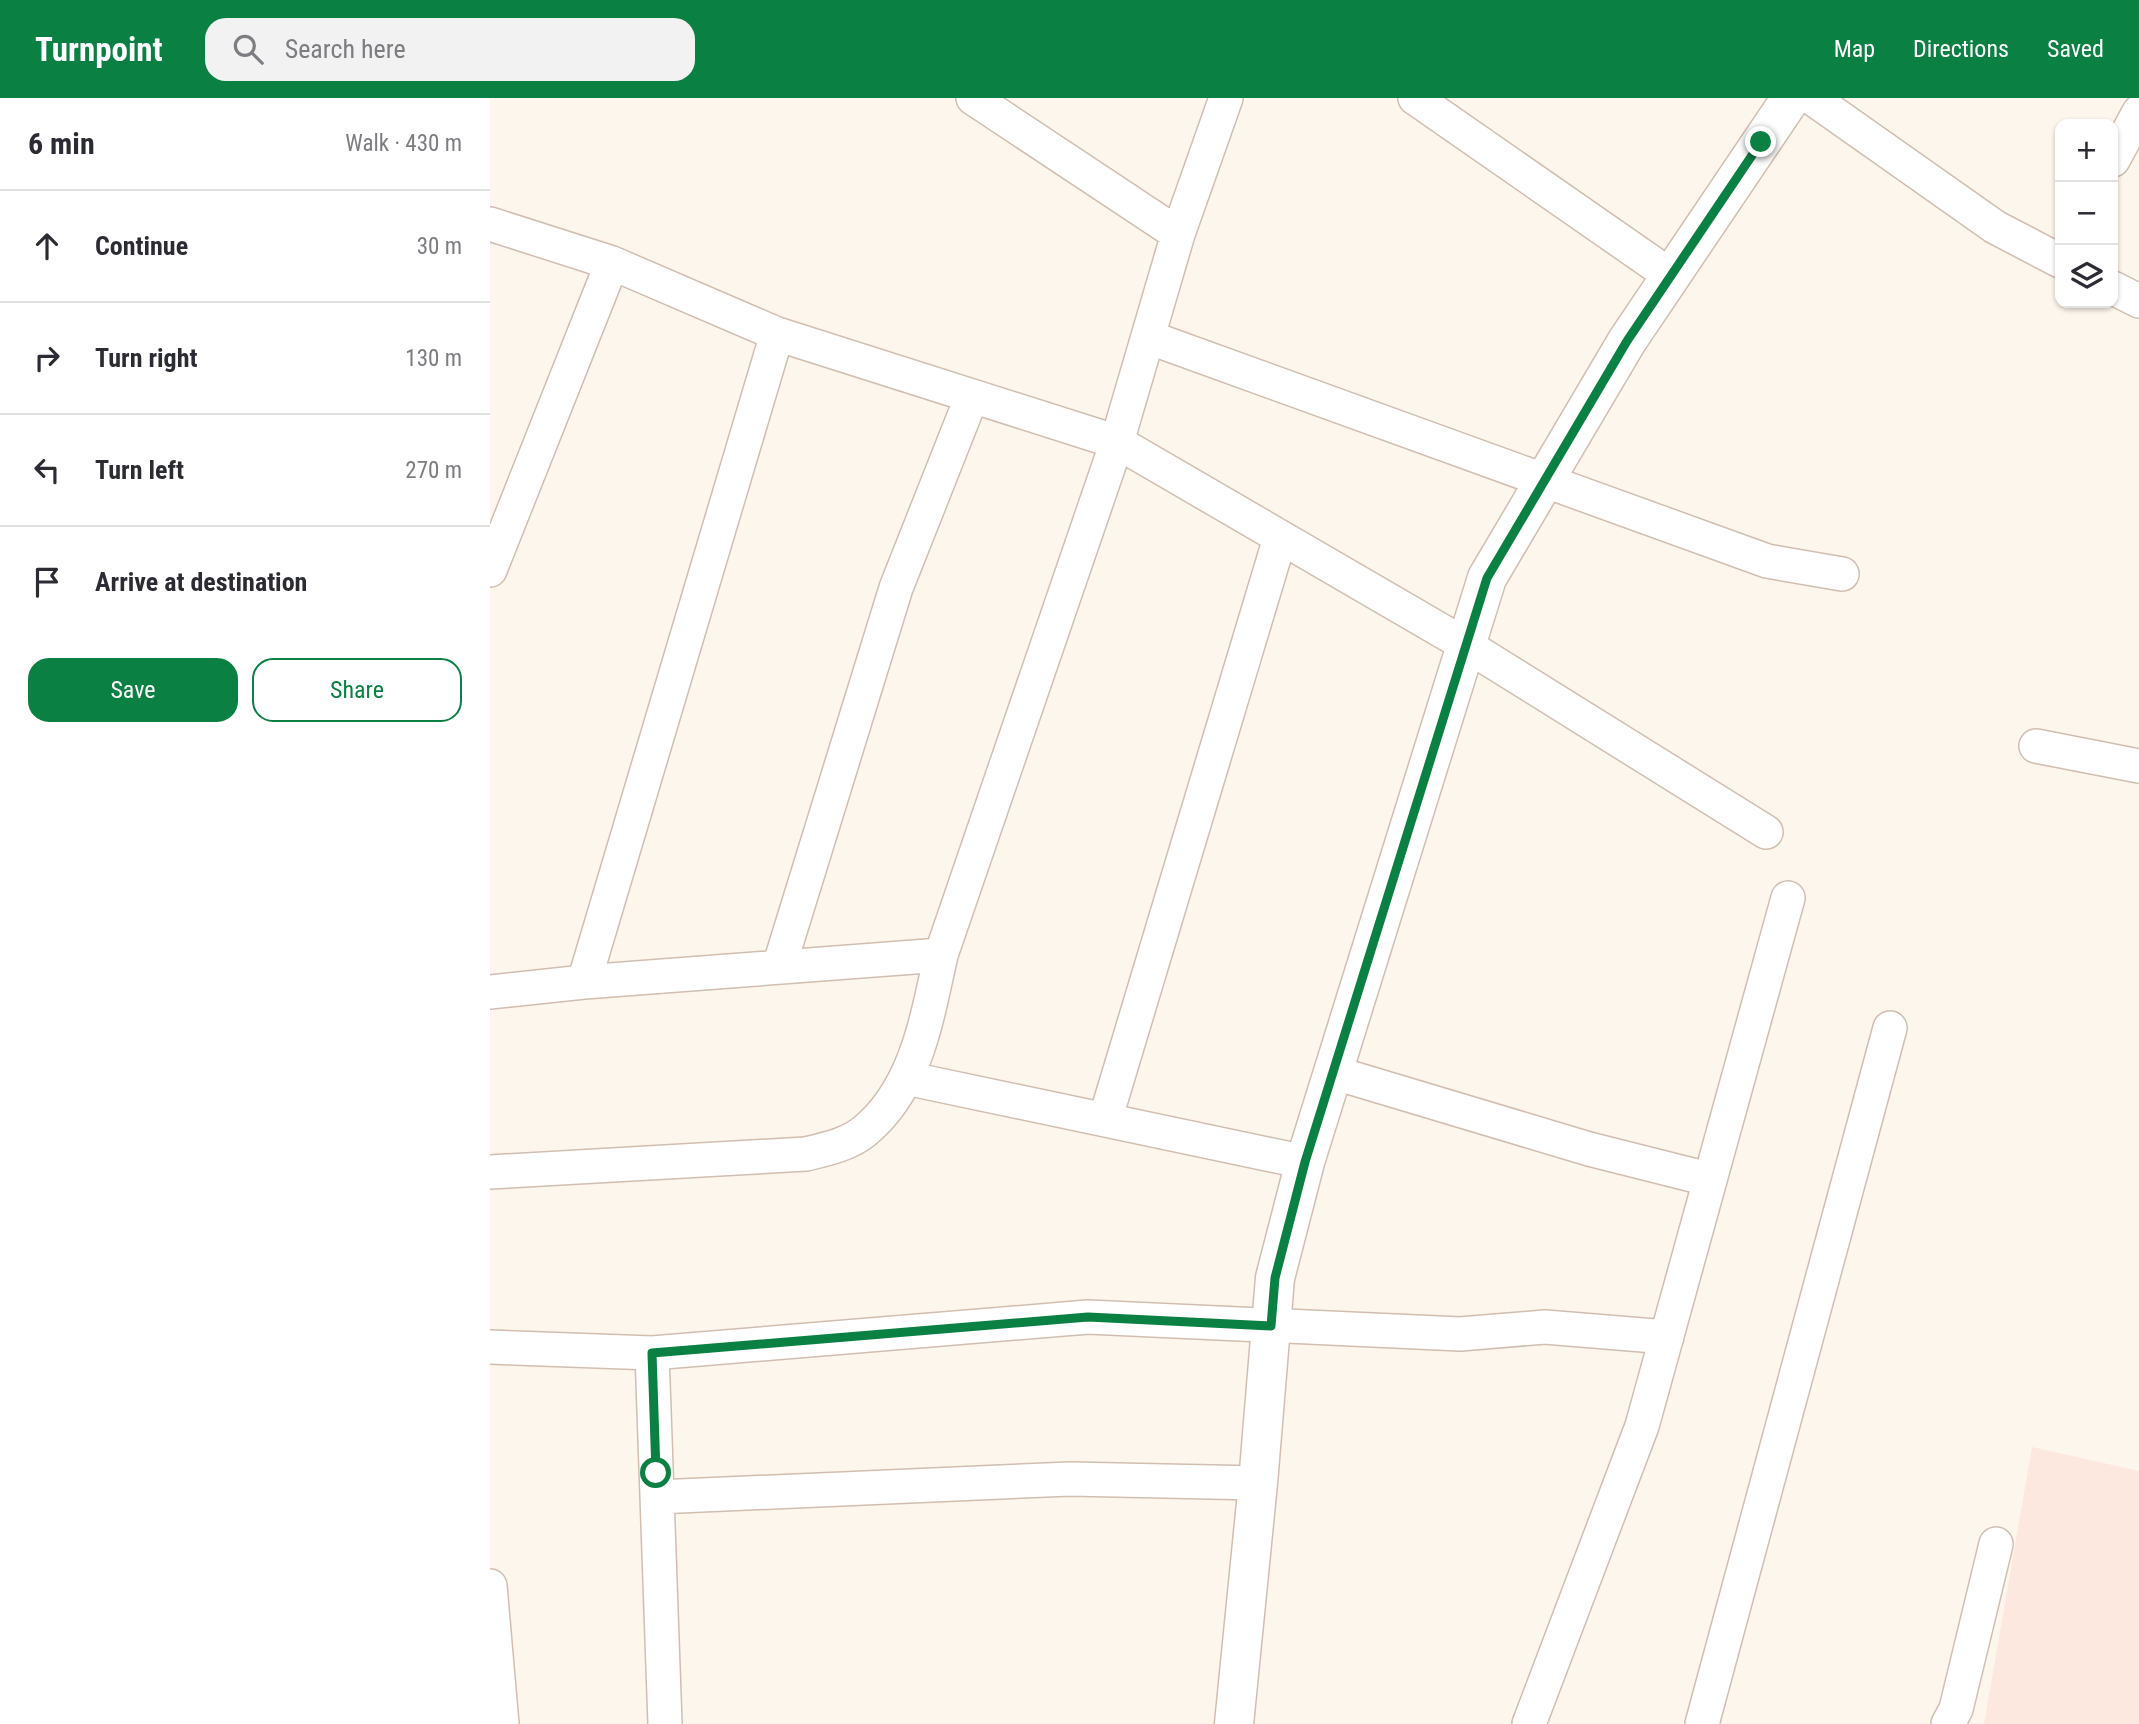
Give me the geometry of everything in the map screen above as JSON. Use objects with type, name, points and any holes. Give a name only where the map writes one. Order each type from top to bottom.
[{"type":"street","points":[[973,98],[1178,234]]},
{"type":"street","points":[[490,1172],[806,1154],[836,1146],[865,1132],[891,1105],[911,1070],[927,1017],[941,955],[1120,434],[1178,234],[1226,98]]},
{"type":"street","points":[[1415,98],[1671,276]]},
{"type":"street","points":[[1234,1724],[1275,1278],[1332,1072],[1487,578],[1627,341],[1791,98]]},
{"type":"street","points":[[1812,98],[1995,227],[2055,257]]},
{"type":"street","points":[[2118,151],[2139,112]]},
{"type":"street","points":[[490,225],[612,263],[777,334],[972,396],[1120,434],[1280,537],[1466,645],[1766,832]]},
{"type":"street","points":[[490,570],[612,263]]},
{"type":"street","points":[[2118,290],[2139,301]]},
{"type":"street","points":[[583,982],[777,334]]},
{"type":"street","points":[[1145,346],[1545,480],[1767,561],[1842,573]]},
{"type":"street","points":[[779,967],[896,588],[972,396]]},
{"type":"street","points":[[1105,1120],[1280,537]]},
{"type":"street","points":[[2036,746],[2139,766]]},
{"type":"street","points":[[1529,1724],[1642,1426],[1708,1179],[1788,898]]},
{"type":"street","points":[[490,992],[583,982],[941,955]]},
{"type":"street","points":[[1702,1724],[1891,1027]]},
{"type":"street","points":[[1332,1072],[1589,1149],[1708,1179]]},
{"type":"street","points":[[906,1078],[1305,1162]]},
{"type":"street","points":[[490,1347],[652,1353],[1088,1317],[1460,1334],[1545,1327],[1667,1337]]},
{"type":"street","points":[[652,1353],[665,1724]]},
{"type":"street","points":[[657,1497],[1070,1479],[1258,1483]]},
{"type":"street","points":[[1952,1716],[1996,1544]]},
{"type":"street","points":[[490,1586],[492,1641],[502,1724]]},
{"type":"shaded area","points":[[2032,1447],[2139,1471],[2139,1724],[1984,1724]]},
{"type":"route","points":[[656,1473],[652,1353],[1088,1317],[1271,1326],[1275,1278],[1305,1162],[1487,578],[1627,341],[1761,142]]}]
